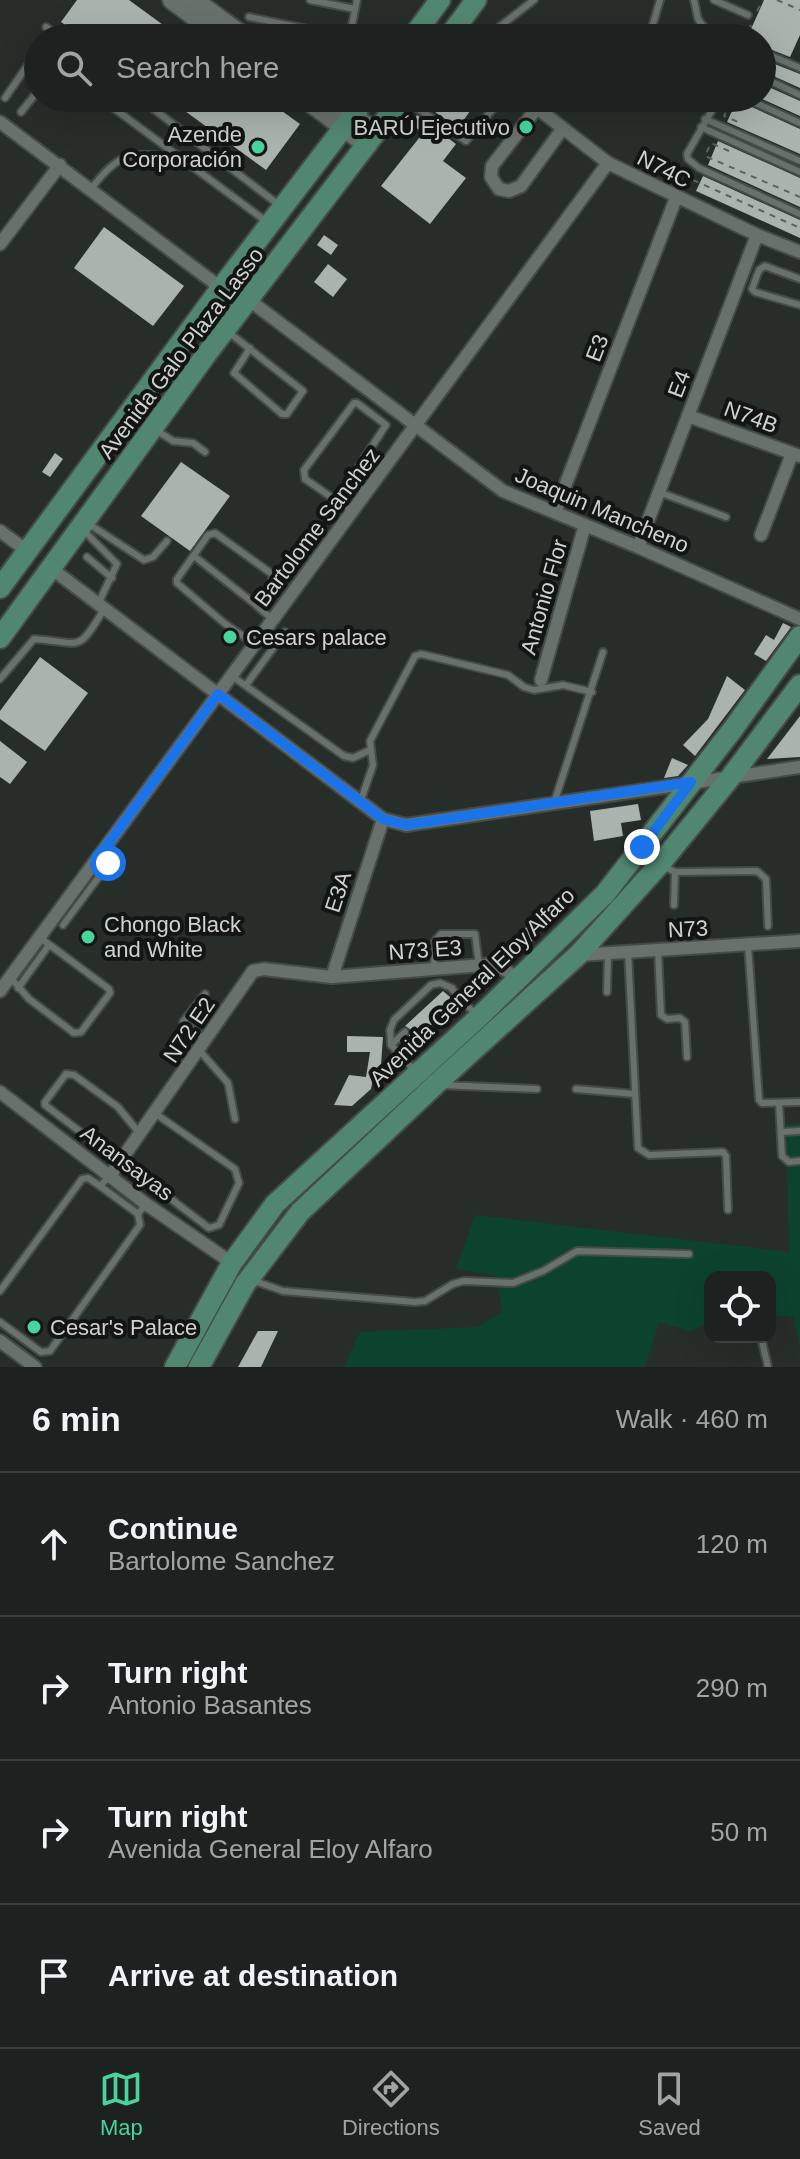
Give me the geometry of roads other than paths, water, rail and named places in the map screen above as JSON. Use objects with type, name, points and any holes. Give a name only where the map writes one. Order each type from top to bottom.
[{"type":"main road","points":[[172,0],[204,24]]},
{"type":"main road","points":[[194,0],[227,24]]},
{"type":"main road","points":[[422,24],[440,0]]},
{"type":"main road","points":[[457,24],[476,0]]},
{"type":"main road","points":[[330,112],[372,138]]},
{"type":"main road","points":[[340,112],[348,122]]},
{"type":"main road","name":"Avenida Galo Plaza Lasso","points":[[0,588],[221,288],[356,112]]},
{"type":"main road","name":"Avenida Galo Plaza Lasso","points":[[0,638],[225,330],[392,112]]},
{"type":"main road","name":"Avenida General Eloy Alfaro","points":[[485,1025],[517,978],[605,894],[733,729],[800,636]]},
{"type":"main road","name":"Avenida General Eloy Alfaro","points":[[175,1367],[232,1263],[275,1204],[426,1079],[485,1025],[578,955],[668,868],[800,685]]},
{"type":"main road","name":"Avenida General Eloy Alfaro","points":[[199,1367],[249,1279],[300,1212],[426,1079]]},
{"type":"street","points":[[534,112],[492,166],[491,177],[499,189],[509,191],[521,186],[563,128]]},
{"type":"street","name":"N74C","points":[[542,112],[608,163],[676,198],[800,252]]},
{"type":"street","points":[[0,122],[221,288]]},
{"type":"street","name":"Bartolome Sanchez","points":[[0,991],[14,983],[102,852],[608,163]]},
{"type":"street","points":[[0,244],[60,165]]},
{"type":"street","name":"E3","points":[[555,512],[676,198]]},
{"type":"street","name":"E4","points":[[638,547],[757,235]]},
{"type":"street","name":"Joaquin Mancheno","points":[[249,300],[503,491],[800,619]]},
{"type":"street","name":"N74B","points":[[688,416],[796,455]]},
{"type":"street","points":[[761,535],[796,455]]},
{"type":"street","name":"Antonio Flor","points":[[541,680],[585,525]]},
{"type":"street","points":[[0,531],[27,551]]},
{"type":"street","points":[[52,569],[383,819],[406,825],[800,767]]},
{"type":"street","name":"E3A","points":[[332,977],[383,819]]},
{"type":"street","name":"N73","points":[[578,955],[800,941]]},
{"type":"street","name":"N73 E3","points":[[332,977],[496,964],[517,978]]},
{"type":"street","name":"N72 E2","points":[[110,1176],[253,971],[264,969],[332,977]]},
{"type":"street","name":"Anansayas","points":[[0,1092],[110,1176],[142,1209],[232,1263]]},
{"type":"street","points":[[0,1341],[35,1367]]},
{"type":"lane","points":[[310,0],[355,9]]},
{"type":"lane","points":[[354,24],[357,0]]},
{"type":"lane","points":[[503,24],[534,0]]},
{"type":"lane","points":[[653,24],[660,0]]},
{"type":"lane","points":[[694,0],[702,24]]},
{"type":"lane","points":[[714,0],[748,15]]},
{"type":"lane","points":[[249,17],[283,24]]},
{"type":"lane","points":[[776,58],[800,68]]},
{"type":"lane","points":[[5,98],[24,70]]},
{"type":"lane","points":[[776,84],[800,95]]},
{"type":"lane","points":[[21,112],[24,108]]},
{"type":"lane","points":[[119,112],[269,224]]},
{"type":"lane","points":[[157,112],[282,207]]},
{"type":"lane","points":[[423,112],[466,141],[490,112]]},
{"type":"lane","points":[[710,112],[687,154],[692,163],[800,214]]},
{"type":"lane","points":[[776,112],[800,123]]},
{"type":"lane","points":[[705,119],[800,161]]},
{"type":"lane","points":[[701,127],[800,172]]},
{"type":"lane","points":[[91,189],[115,161],[124,157],[140,154],[179,157]]},
{"type":"lane","points":[[800,279],[765,266],[759,270],[752,289],[800,305]]},
{"type":"lane","points":[[225,330],[250,348],[303,391],[287,414],[282,414],[234,373],[250,348]]},
{"type":"lane","points":[[353,512],[305,479],[304,470],[354,403],[360,404],[386,425],[350,480],[367,494]]},
{"type":"lane","points":[[153,428],[173,441],[187,441],[205,452]]},
{"type":"lane","points":[[659,492],[726,517]]},
{"type":"lane","points":[[83,525],[144,560],[153,557],[167,541]]},
{"type":"lane","points":[[0,679],[34,639],[72,645],[82,642],[117,569],[115,560],[83,525]]},
{"type":"lane","points":[[255,645],[179,587],[177,579],[208,535],[215,533],[272,574],[272,581],[256,605]]},
{"type":"lane","points":[[194,556],[273,620]]},
{"type":"lane","points":[[87,557],[112,578]]},
{"type":"lane","points":[[246,685],[285,632]]},
{"type":"lane","points":[[554,803],[603,652]]},
{"type":"lane","points":[[361,802],[373,765],[370,741],[415,656],[421,654],[508,675],[534,690],[563,685],[592,692]]},
{"type":"lane","points":[[232,676],[344,756],[353,758],[370,750]]},
{"type":"lane","points":[[63,925],[107,866],[102,852]]},
{"type":"lane","points":[[674,905],[668,868],[757,871],[766,879],[768,926]]},
{"type":"lane","points":[[434,969],[435,941],[441,934],[475,934],[479,966]]},
{"type":"lane","points":[[14,983],[77,1033],[81,1032],[110,993],[109,989],[44,941]]},
{"type":"lane","points":[[748,945],[758,1096],[762,1103],[800,1102]]},
{"type":"lane","points":[[658,950],[661,1015],[667,1019],[680,1018],[685,1022],[687,1057]]},
{"type":"lane","points":[[628,952],[638,1148],[649,1155],[718,1151],[726,1156],[728,1210]]},
{"type":"lane","points":[[607,992],[608,953]]},
{"type":"lane","points":[[485,1025],[440,983],[431,985],[394,1020],[390,1030],[391,1045],[426,1079],[537,1089]]},
{"type":"lane","points":[[205,994],[183,1022],[203,1045],[228,1083],[235,1119]]},
{"type":"lane","points":[[391,1045],[405,1032]]},
{"type":"lane","points":[[140,1134],[118,1107],[74,1075],[66,1074],[45,1102],[99,1146],[108,1147],[209,1228],[219,1225],[239,1183],[235,1169],[156,1114]]},
{"type":"lane","points":[[576,1089],[635,1094]]},
{"type":"lane","points":[[779,1103],[784,1160],[800,1161]]},
{"type":"lane","points":[[781,1132],[800,1131]]},
{"type":"lane","points":[[100,1186],[110,1176]]},
{"type":"lane","points":[[0,1291],[82,1179],[88,1178],[142,1209],[140,1225],[50,1351],[41,1352],[0,1322]]},
{"type":"lane","points":[[249,1279],[283,1291],[415,1302],[425,1301],[464,1281],[513,1283],[543,1271],[577,1251],[689,1254]]},
{"type":"lane","points":[[762,1343],[768,1367]]},
{"type":"place","name":"BARÚ Ejecutivo","points":[[526,127]]},
{"type":"place","name":"Azende Corporación","points":[[258,147]]},
{"type":"place","name":"Cesars palace","points":[[230,637]]},
{"type":"place","name":"Chongo Black and White","points":[[88,937]]},
{"type":"place","name":"Cesar's Palace","points":[[34,1327]]}]
